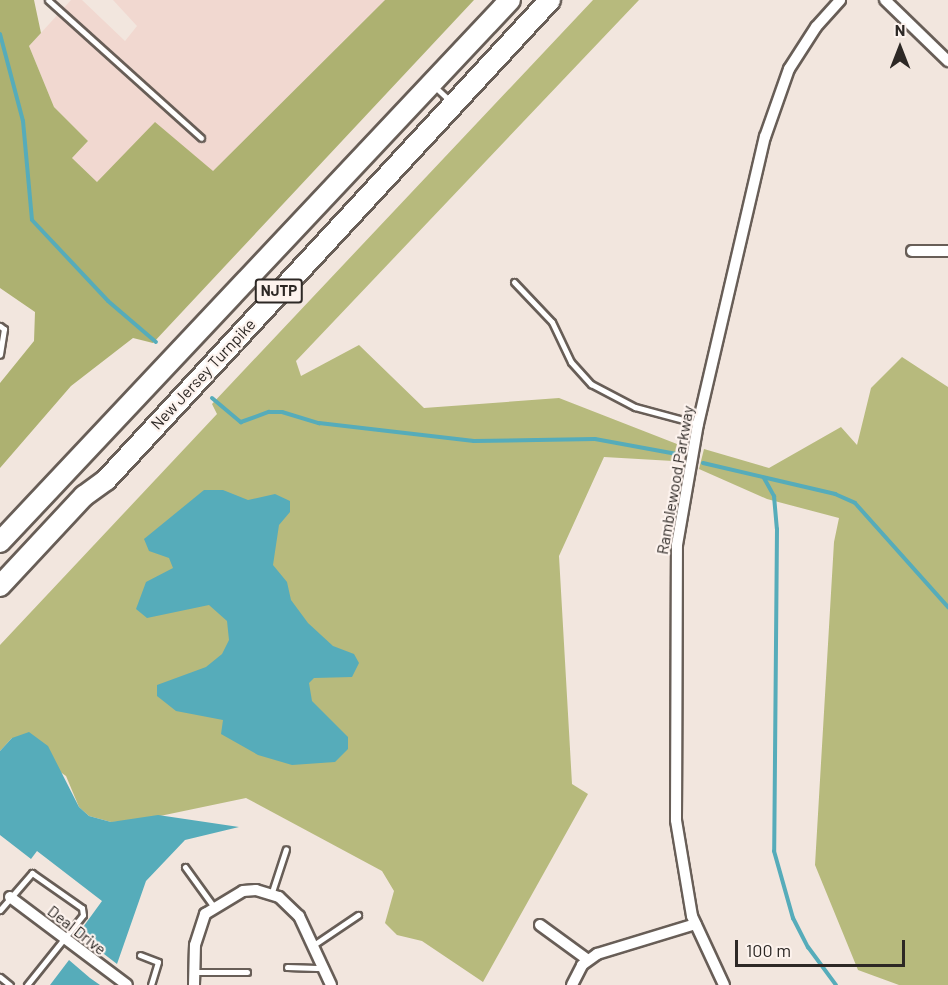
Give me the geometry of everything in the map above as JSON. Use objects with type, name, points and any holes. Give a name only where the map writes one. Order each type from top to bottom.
[{"type":"highway","name":"New Jersey Turnpike","points":[[5,535],[430,82],[510,0]]},
{"type":"highway","name":"New Jersey Turnpike","points":[[0,586],[84,496],[106,480],[550,0]]},
{"type":"highway","points":[[0,602],[106,480]]},
{"type":"street","name":"Ramblewood Parkway","points":[[724,985],[696,924],[686,892],[676,820],[674,621],[678,537],[698,424],[772,114],[802,48],[840,0]]},
{"type":"street","points":[[885,0],[948,61]]},
{"type":"street","points":[[912,251],[948,251]]},
{"type":"street","points":[[194,985],[198,928],[205,914],[243,891],[279,897],[299,916],[315,944],[331,985]]},
{"type":"street","name":"Deal Drive","points":[[10,897],[127,985]]},
{"type":"street","points":[[572,985],[588,960],[619,945],[696,924]]},
{"type":"street","points":[[540,925],[588,960]]},
{"type":"lane","points":[[48,0],[201,138]]},
{"type":"lane","points":[[430,82],[454,104]]},
{"type":"lane","points":[[514,282],[544,313],[571,362],[591,384],[635,407],[698,424]]},
{"type":"lane","points":[[0,326],[4,329],[0,355]]},
{"type":"lane","points":[[271,895],[286,849]]},
{"type":"lane","points":[[185,867],[214,907]]},
{"type":"lane","points":[[0,910],[27,875],[38,874],[82,908],[83,915],[27,985]]},
{"type":"lane","points":[[315,944],[358,915]]},
{"type":"lane","points":[[140,955],[158,962],[151,985]]},
{"type":"lane","points":[[287,967],[326,968]]},
{"type":"lane","points":[[194,972],[248,972]]},
{"type":"lane","points":[[0,977],[10,985]]},
{"type":"shaded area","points":[[71,0],[82,0],[125,41],[137,26],[113,0],[385,0],[213,171],[97,182],[72,158],[88,141],[54,107],[29,46]]},
{"type":"green space","points":[[0,0],[34,0],[41,33],[29,46],[54,107],[88,141],[72,158],[97,182],[155,122],[213,171],[385,0],[474,0],[153,343],[133,338],[71,386],[0,468],[0,383],[34,341],[35,312],[0,288]]},
{"type":"green space","points":[[593,0],[639,0],[296,361],[301,376],[359,345],[424,408],[559,398],[677,444],[673,461],[604,457],[559,556],[572,784],[588,794],[483,982],[422,941],[397,935],[385,923],[394,891],[382,871],[246,798],[136,821],[111,822],[89,816],[79,807],[66,776],[12,738],[0,751],[0,645],[217,414],[212,404]]},
{"type":"green space","points":[[902,357],[948,387],[948,985],[899,985],[858,970],[815,865],[834,542],[839,518],[767,499],[699,469],[704,449],[769,468],[841,427],[857,445],[871,388]]},
{"type":"water","points":[[204,490],[223,490],[248,500],[275,494],[290,501],[290,512],[279,525],[273,565],[287,582],[291,600],[308,623],[333,646],[354,654],[359,663],[352,677],[314,678],[309,683],[312,701],[348,737],[348,749],[335,762],[292,765],[258,755],[221,734],[223,720],[176,711],[157,696],[157,685],[206,667],[222,654],[229,640],[227,621],[209,605],[147,618],[136,609],[146,582],[173,568],[169,558],[149,551],[144,539]]},
{"type":"water","points":[[29,732],[48,746],[79,807],[89,816],[111,822],[158,815],[239,827],[185,840],[146,881],[117,964],[78,934],[102,901],[37,851],[31,859],[0,835],[0,751],[12,738]]},
{"type":"water","points":[[69,960],[90,978],[100,985],[50,985]]},
{"type":"waterway","points":[[0,34],[23,121],[32,220],[108,301],[156,342]]},
{"type":"waterway","points":[[212,398],[241,422],[269,412],[282,412],[319,423],[474,441],[595,439],[677,454]]},
{"type":"waterway","points":[[703,463],[835,494],[855,503],[948,607]]},
{"type":"waterway","points":[[764,478],[774,496],[777,529],[774,851],[793,918],[808,947],[836,985]]}]
